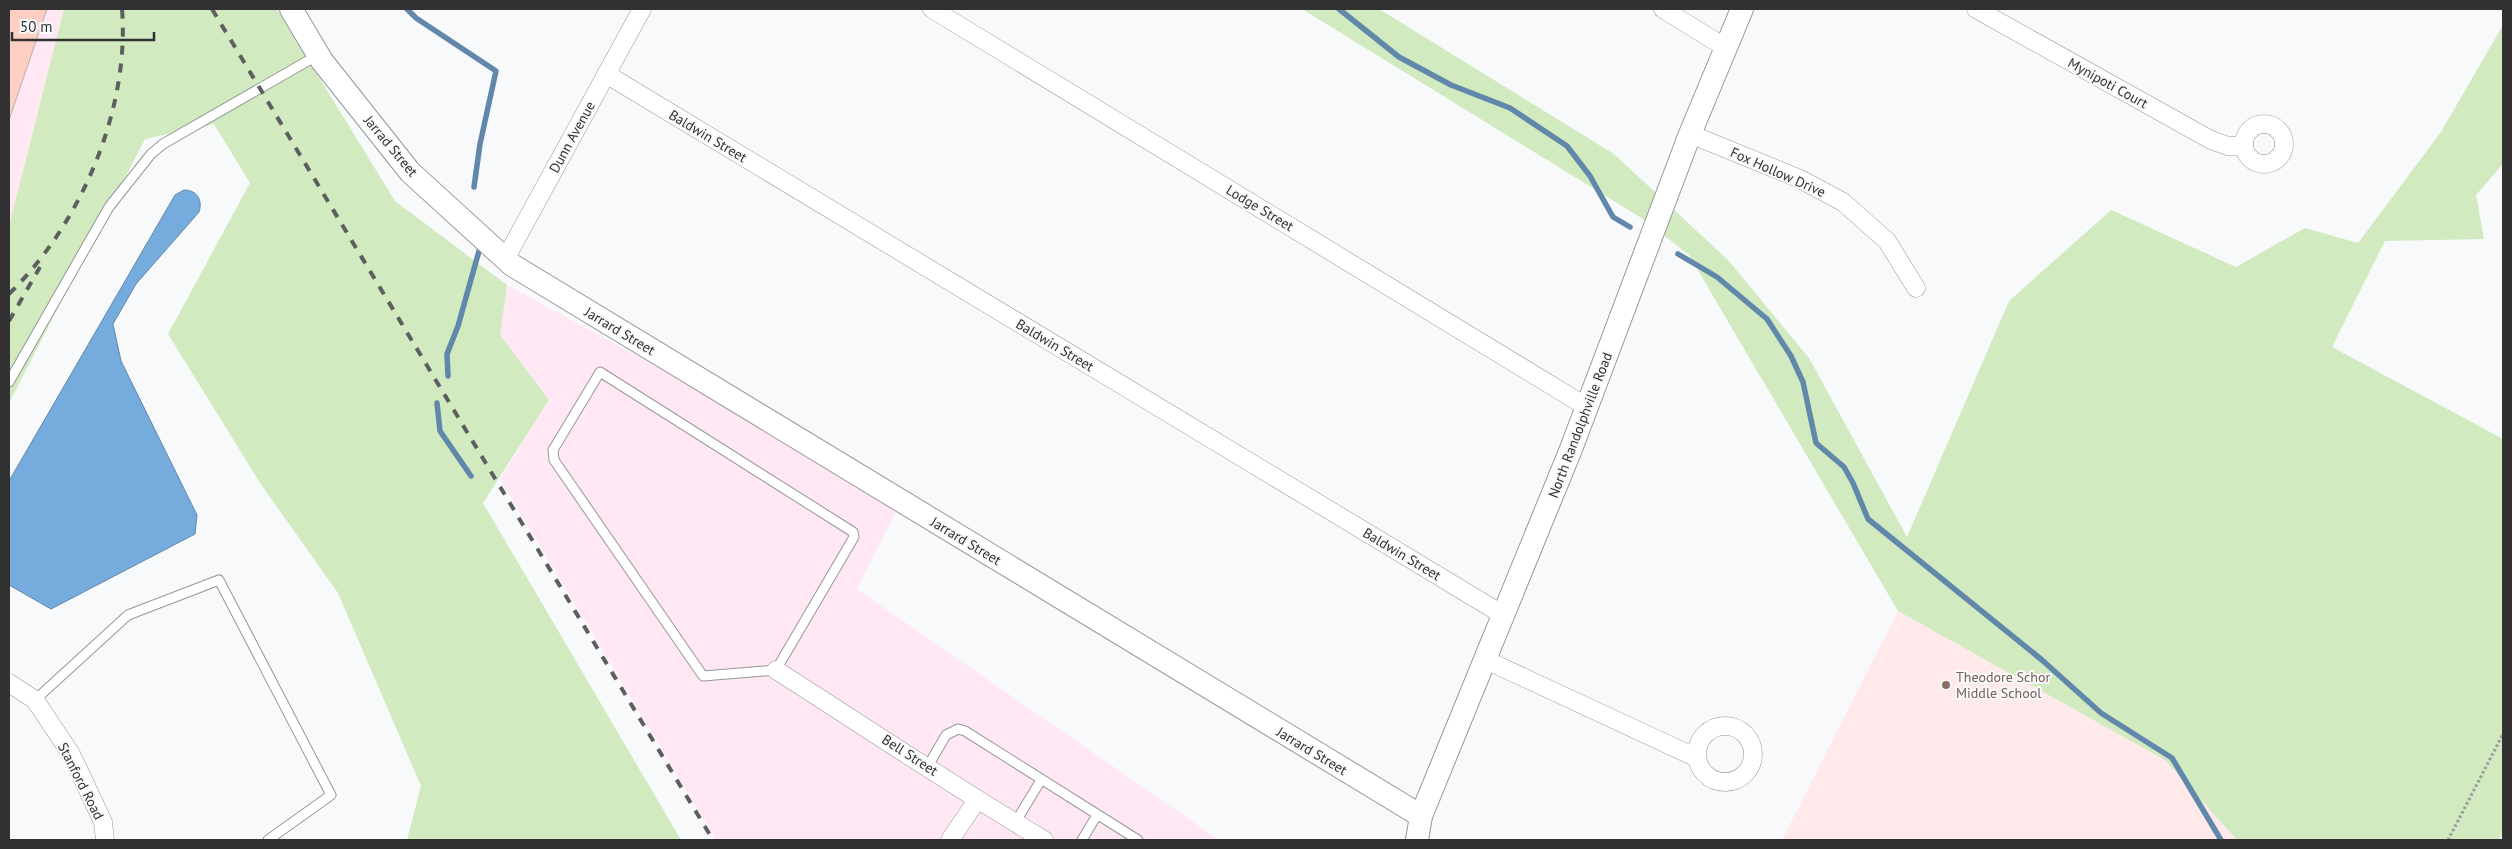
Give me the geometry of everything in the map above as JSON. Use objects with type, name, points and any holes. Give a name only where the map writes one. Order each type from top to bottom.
[{"type":"street","name":"Jarrad Street","points":[[291,9],[318,54],[410,172],[512,266]]},
{"type":"street","name":"Dunn Avenue","points":[[512,266],[508,254],[642,9]]},
{"type":"street","name":"Lodge Street","points":[[932,9],[1587,407]]},
{"type":"street","points":[[1663,9],[1726,48]]},
{"type":"street","name":"North Randolphville Road","points":[[1418,840],[1421,816],[1505,616],[1587,407],[1690,134],[1742,9]]},
{"type":"street","name":"Mynipoti Court","points":[[1976,9],[2211,140],[2228,146],[2244,146]]},
{"type":"street","name":"Baldwin Street","points":[[606,74],[1505,616]]},
{"type":"street","name":"Fox Hollow Drive","points":[[1690,134],[1800,179],[1843,202],[1887,241],[1916,288]]},
{"type":"street","name":"Jarrard Street","points":[[512,266],[1421,816]]},
{"type":"street","points":[[1486,660],[1696,758]]},
{"type":"street","name":"Bell Street","points":[[776,670],[928,766],[977,800],[1044,840]]},
{"type":"street","name":"Stanford Road","points":[[9,682],[35,700],[71,754],[103,822],[105,840]]},
{"type":"street","points":[[950,840],[977,800]]},
{"type":"lane","points":[[9,382],[109,206],[151,154],[163,144],[318,54]]},
{"type":"lane","points":[[600,372],[853,532],[854,538],[776,670],[703,676],[554,460],[553,450],[596,375],[600,372]]},
{"type":"lane","points":[[35,700],[128,615],[219,580],[331,795],[268,840]]},
{"type":"lane","points":[[928,766],[946,735],[958,729],[965,731],[1138,840]]},
{"type":"lane","points":[[1016,823],[1041,780]]},
{"type":"lane","points":[[1082,840],[1097,815]]},
{"type":"path","points":[[2448,840],[2503,734]]},
{"type":"shaded area","points":[[9,9],[64,9],[9,226]]},
{"type":"shaded area","points":[[507,285],[902,500],[857,589],[1219,840],[716,840],[500,479],[549,400],[500,335]]},
{"type":"shaded area","name":"Theodore Schor Middle School","points":[[1898,611],[2165,760],[2237,840],[1782,840]]},
{"type":"green space","points":[[64,9],[277,9],[395,201],[507,285],[500,335],[549,400],[483,503],[681,840],[407,840],[421,786],[338,593],[260,483],[168,334],[250,183],[214,124],[145,139],[9,403],[9,226]]},
{"type":"green space","points":[[1302,9],[1379,9],[1614,154],[1728,260],[1809,358],[1907,537],[2009,301],[2111,210],[2236,267],[2305,228],[2358,243],[2441,132],[2503,25],[2503,164],[2476,195],[2484,239],[2385,241],[2332,347],[2503,439],[2503,832],[2499,840],[2237,840],[2165,760],[1898,611],[1689,255],[1643,219]]},
{"type":"water","points":[[184,190],[189,190],[198,196],[199,212],[136,284],[113,324],[121,361],[197,515],[195,534],[51,609],[9,585],[9,481],[175,195]]},
{"type":"building","points":[[9,9],[47,9],[9,120]]},
{"type":"waterway","points":[[407,9],[416,18],[496,71],[480,144],[474,187]]},
{"type":"waterway","points":[[1339,9],[1399,57],[1451,85],[1510,108],[1567,146],[1590,176],[1613,217],[1630,227]]},
{"type":"waterway","points":[[448,376],[447,354],[458,326],[479,251]]},
{"type":"waterway","points":[[1678,254],[1717,277],[1767,319],[1791,356],[1803,382],[1816,443],[1844,467],[1868,519],[2042,660],[2101,713],[2172,758],[2221,840]]},
{"type":"waterway","points":[[437,403],[440,431],[471,476]]},
{"type":"railway","points":[[9,294],[35,266],[58,234],[79,199],[95,163],[109,125],[118,86],[122,47],[122,9]]},
{"type":"railway","points":[[212,9],[713,840]]},
{"type":"railway","points":[[9,321],[40,267]]},
{"type":"place","name":"Theodore Schor Middle School","points":[[1946,685]]}]
